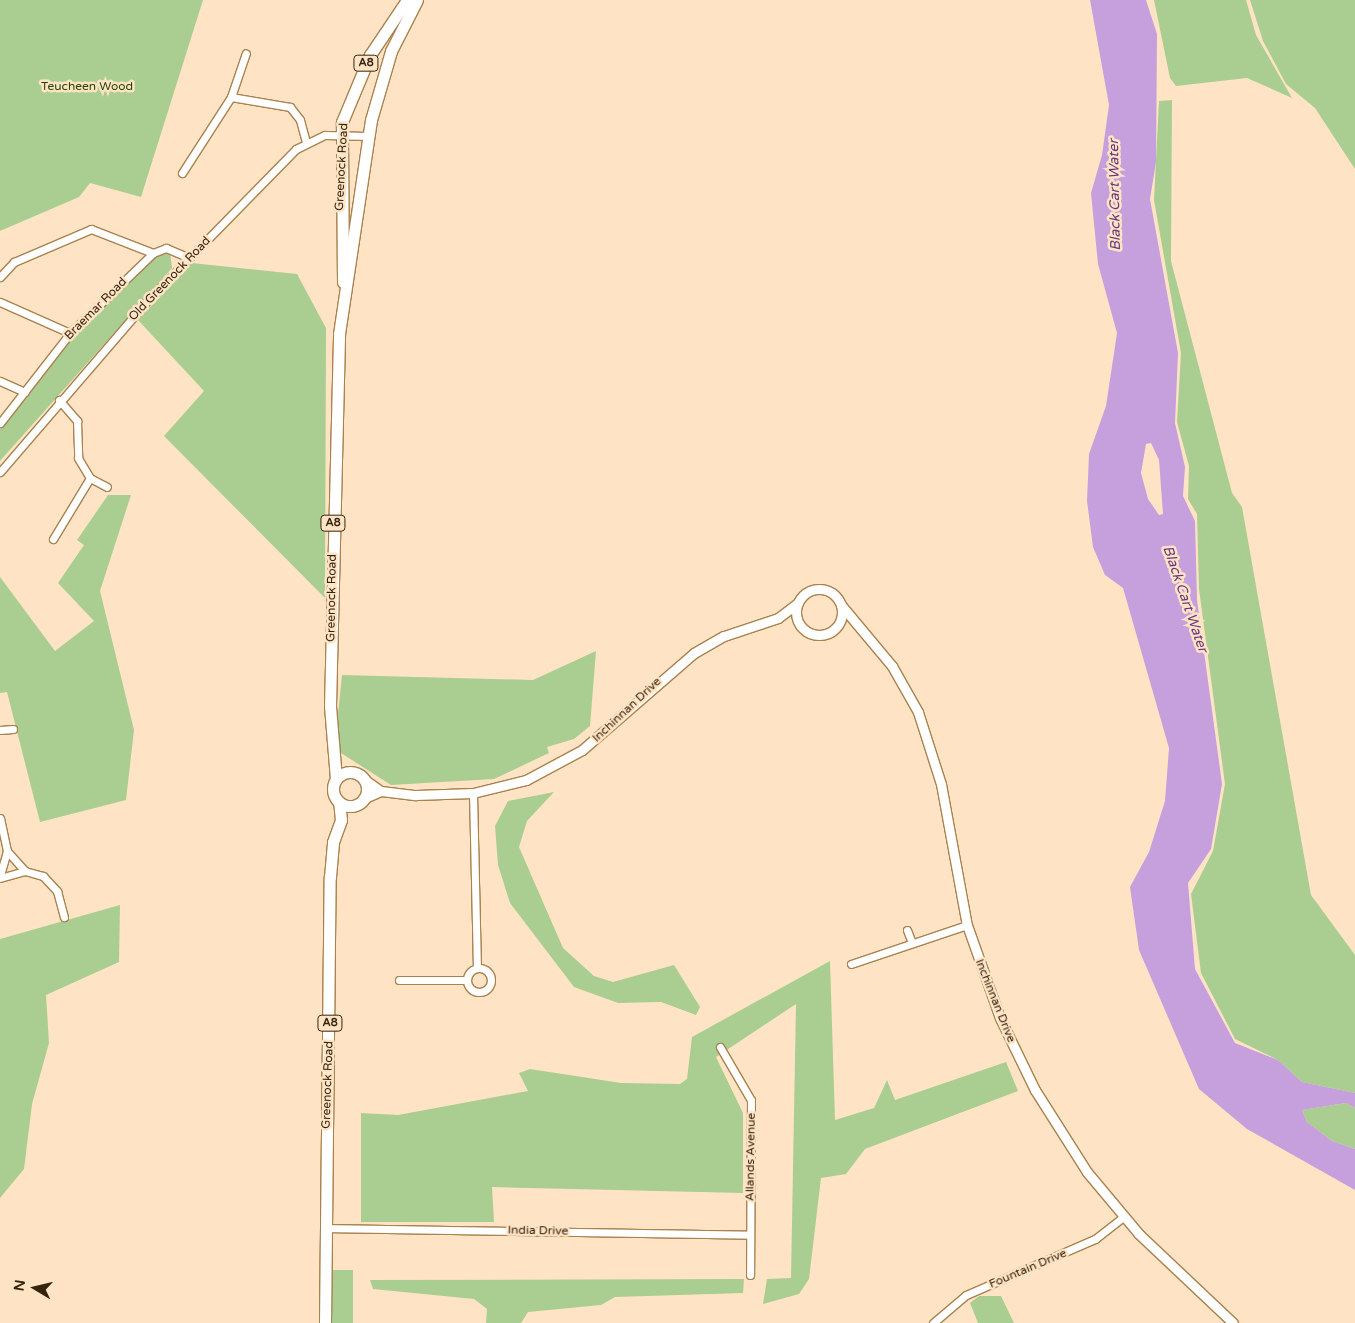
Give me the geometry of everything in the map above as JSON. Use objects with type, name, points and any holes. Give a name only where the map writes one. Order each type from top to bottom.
[{"type":"main road","name":"Greenock Road","points":[[345,289],[340,275],[339,194],[341,134],[352,92],[370,55],[407,0]]},
{"type":"main road","name":"Greenock Road","points":[[336,779],[336,756],[330,723],[335,387],[345,289],[368,136],[391,51],[417,0]]},
{"type":"main road","points":[[339,194],[360,192]]},
{"type":"main road","points":[[336,756],[350,772],[365,780],[360,802],[339,802]]},
{"type":"main road","points":[[336,779],[350,772]]},
{"type":"main road","name":"A8","points":[[336,779],[333,791],[339,802]]},
{"type":"main road","name":"Greenock Road","points":[[339,802],[342,820]]},
{"type":"main road","name":"Greenock Road","points":[[325,1323],[330,856],[342,820],[360,802]]},
{"type":"street","points":[[182,173],[231,97],[246,52]]},
{"type":"street","points":[[231,97],[290,107],[300,120],[306,142],[341,134],[368,136]]},
{"type":"street","name":"Old Greenock Road","points":[[0,472],[59,400],[189,258],[306,142]]},
{"type":"street","points":[[0,277],[14,262],[91,229],[153,253],[166,248],[189,258]]},
{"type":"street","name":"Braemar Road","points":[[0,423],[70,333],[153,253]]},
{"type":"street","points":[[0,302],[70,333]]},
{"type":"street","points":[[0,381],[25,392]]},
{"type":"street","points":[[59,400],[77,421],[75,452],[90,478],[107,487]]},
{"type":"street","points":[[53,539],[90,478]]},
{"type":"street","points":[[799,624],[798,603],[816,589],[831,593],[841,605],[836,627]]},
{"type":"street","name":"Inchinnan Drive","points":[[360,802],[381,791],[473,793],[526,780],[567,760],[604,734],[694,653],[724,636],[778,618],[798,603]]},
{"type":"street","name":"Inchinnan Drive","points":[[841,605],[857,628],[892,666],[928,735],[966,925],[1000,1018],[1035,1090],[1082,1164],[1124,1216],[1233,1323]]},
{"type":"street","points":[[778,618],[799,624],[819,635],[836,627],[857,628]]},
{"type":"street","points":[[0,730],[13,729]]},
{"type":"street","points":[[365,780],[381,791]]},
{"type":"street","points":[[399,980],[466,980],[477,968],[473,793]]},
{"type":"street","points":[[0,818],[8,851],[25,871],[51,882],[64,917]]},
{"type":"street","points":[[0,877],[8,851]]},
{"type":"street","points":[[0,877],[25,871]]},
{"type":"street","points":[[851,964],[966,925]]},
{"type":"street","points":[[907,930],[912,943]]},
{"type":"street","points":[[466,980],[475,992],[489,987],[488,972],[477,968]]},
{"type":"street","name":"Allands Avenue","points":[[720,1047],[751,1100],[750,1275]]},
{"type":"street","name":"Fountain Drive","points":[[933,1323],[966,1295],[1095,1240],[1124,1216]]},
{"type":"street","name":"India Drive","points":[[326,1228],[750,1235]]},
{"type":"green space","name":"Teucheen Wood","points":[[0,0],[203,0],[141,197],[90,183],[79,197],[0,231]]},
{"type":"green space","points":[[1154,0],[1246,0],[1256,35],[1292,98],[1247,78],[1176,86],[1170,78]]},
{"type":"green space","points":[[1250,0],[1355,0],[1355,169],[1315,108],[1286,84],[1263,41]]},
{"type":"green space","points":[[1172,100],[1171,261],[1232,493],[1242,507],[1311,895],[1355,955],[1355,1093],[1302,1082],[1278,1060],[1235,1039],[1201,973],[1191,894],[1213,851],[1225,784],[1199,589],[1197,514],[1188,499],[1189,466],[1177,422],[1181,353],[1154,200],[1159,101]]},
{"type":"green space","points":[[170,252],[172,268],[0,461],[0,429],[72,338],[152,257]]},
{"type":"green space","points":[[192,263],[297,274],[326,328],[325,598],[164,436],[204,391],[138,320]]},
{"type":"green space","points":[[108,495],[131,495],[100,591],[134,730],[126,800],[40,822],[7,692],[0,693],[0,577],[55,651],[94,621],[58,583],[84,545],[77,540]]},
{"type":"green space","points":[[596,651],[590,726],[574,739],[547,747],[549,753],[494,779],[391,785],[341,753],[336,734],[342,675],[533,680]]},
{"type":"green space","points":[[554,792],[527,821],[519,847],[563,948],[594,976],[613,982],[674,965],[700,1007],[696,1015],[661,1002],[618,1003],[574,987],[510,903],[498,865],[495,826],[508,801]]},
{"type":"green space","points":[[120,905],[119,962],[46,995],[49,1043],[32,1104],[24,1169],[0,1198],[0,939]]},
{"type":"green space","points":[[830,961],[835,1120],[874,1108],[887,1080],[895,1100],[1006,1062],[1018,1091],[865,1149],[846,1174],[821,1178],[809,1279],[799,1294],[763,1304],[767,1279],[791,1278],[796,1004],[716,1057],[743,1113],[743,1193],[492,1187],[494,1222],[361,1222],[361,1113],[398,1115],[528,1091],[519,1073],[530,1069],[621,1083],[680,1084],[687,1079],[692,1037]]},
{"type":"green space","points":[[1346,1103],[1355,1108],[1355,1149],[1332,1141],[1307,1122],[1302,1110]]},
{"type":"green space","points":[[332,1270],[353,1270],[353,1323],[332,1323]]},
{"type":"green space","points":[[744,1279],[743,1293],[615,1297],[601,1305],[528,1312],[521,1323],[486,1323],[487,1309],[474,1299],[373,1289],[370,1280]]},
{"type":"green space","points":[[979,1296],[1001,1296],[1014,1323],[978,1323],[970,1303]]},
{"type":"water","name":"Black Cart Water","points":[[1090,0],[1146,0],[1157,34],[1156,162],[1150,199],[1178,353],[1175,423],[1185,467],[1183,496],[1195,521],[1197,600],[1222,784],[1211,849],[1188,883],[1195,969],[1235,1043],[1278,1060],[1302,1082],[1355,1093],[1355,1108],[1346,1103],[1302,1110],[1307,1122],[1332,1141],[1355,1149],[1355,1190],[1247,1129],[1199,1089],[1139,950],[1130,887],[1149,852],[1165,801],[1169,748],[1123,588],[1105,575],[1093,547],[1087,501],[1089,454],[1106,406],[1117,333],[1098,264],[1091,193],[1102,155],[1109,105]],"holes":[[[1151,443],[1159,460],[1163,514],[1159,515],[1148,499],[1141,473],[1146,444]]]}]
